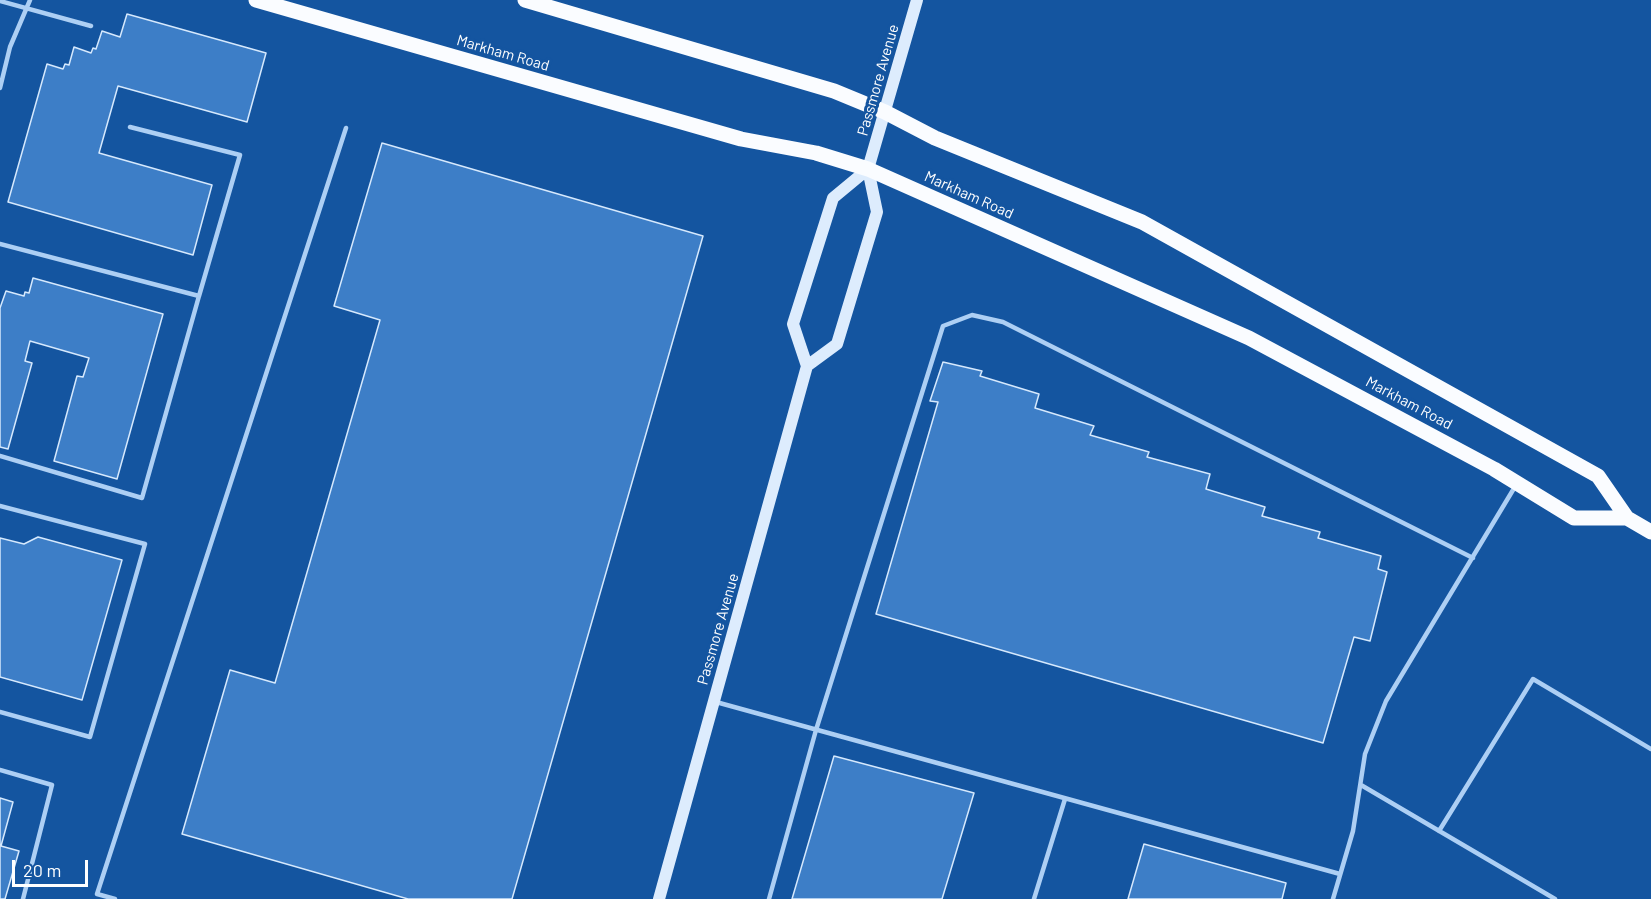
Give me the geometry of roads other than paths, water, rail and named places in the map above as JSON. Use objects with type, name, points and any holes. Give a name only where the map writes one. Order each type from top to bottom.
[{"type":"main road","name":"Markham Road","points":[[256,0],[741,139],[816,153],[868,169],[1249,338],[1517,482],[1574,518],[1627,518]]},
{"type":"main road","name":"Markham Road","points":[[525,0],[834,91],[885,112],[935,138],[1142,222],[1598,476],[1627,518],[1651,532]]},
{"type":"street","name":"Passmore Avenue","points":[[659,899],[807,366],[837,344],[877,212],[868,169],[917,0]]},
{"type":"street","points":[[807,366],[793,324],[833,198],[868,169]]},
{"type":"lane","points":[[0,88],[10,47],[30,0]]},
{"type":"lane","points":[[0,1],[90,26]]},
{"type":"lane","points":[[0,456],[142,498],[240,155],[130,127]]},
{"type":"lane","points":[[115,899],[97,894],[346,128]]},
{"type":"lane","points":[[0,243],[199,296]]},
{"type":"lane","points":[[769,899],[816,730],[944,326],[972,315],[1003,322],[1473,558]]},
{"type":"lane","points":[[1333,899],[1353,831],[1365,754],[1386,700],[1517,482]]},
{"type":"lane","points":[[0,506],[145,544],[90,737],[0,712]]},
{"type":"lane","points":[[1439,831],[1533,679],[1651,749]]},
{"type":"lane","points":[[714,702],[1340,874]]},
{"type":"lane","points":[[0,770],[52,785],[22,899]]},
{"type":"lane","points":[[1361,785],[1555,899]]},
{"type":"lane","points":[[1034,899],[1065,799]]}]
